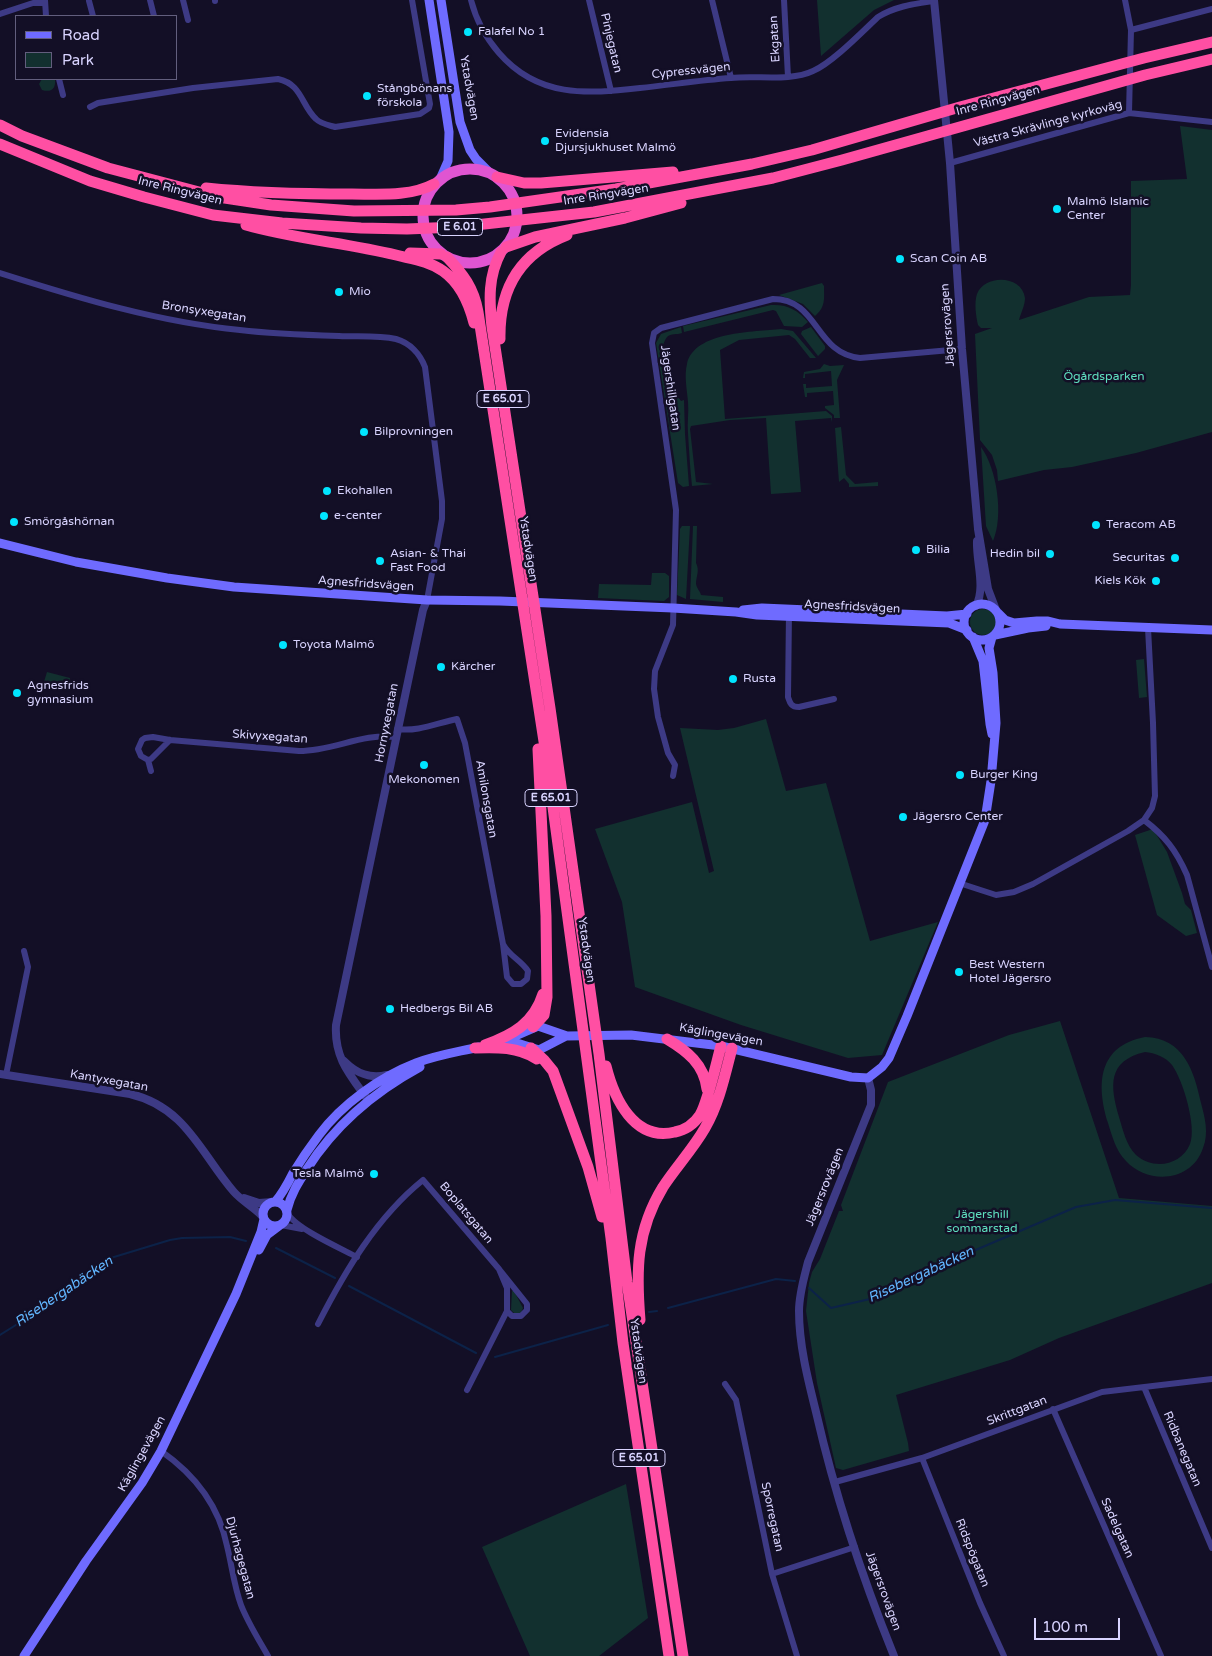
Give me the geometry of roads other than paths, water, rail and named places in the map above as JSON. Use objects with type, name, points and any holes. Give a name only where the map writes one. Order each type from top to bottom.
[{"type":"highway","name":"Inre Ringvägen","points":[[0,126],[108,168],[218,197],[271,205],[354,211],[456,210],[616,189],[752,164],[839,143],[960,107],[1212,42]]},
{"type":"highway","name":"Inre Ringvägen","points":[[0,144],[90,180],[144,197],[213,215],[282,223],[361,228],[457,227],[594,212],[773,178],[1145,75],[1212,59]]},
{"type":"highway","points":[[166,184],[257,193],[412,192],[426,188],[458,170],[468,169],[482,170],[524,183],[540,183],[752,164]]},
{"type":"highway","points":[[494,175],[512,193],[517,211],[514,233],[504,249]]},
{"type":"highway","points":[[381,251],[444,256],[472,263],[489,259],[504,249],[535,237],[662,209],[773,178]]},
{"type":"highway","points":[[438,180],[425,202],[422,223],[429,243],[444,256]]},
{"type":"highway","points":[[213,215],[271,232],[381,251],[422,261],[435,267],[449,277],[462,292],[486,362]]},
{"type":"highway","points":[[498,366],[499,327],[503,303],[511,281],[520,267],[535,252],[552,241],[579,230],[612,221]]},
{"type":"highway","name":"Ystadvägen","points":[[504,249],[492,276],[489,293],[490,314],[550,708],[628,1282],[683,1654]]},
{"type":"highway","name":"Ystadvägen","points":[[444,256],[461,272],[472,290],[478,312],[534,680],[611,1238],[618,1309],[668,1656]]},
{"type":"highway","points":[[532,1027],[542,1019],[547,1002],[546,916],[534,680]]},
{"type":"highway","points":[[475,1048],[506,1037],[525,1025],[537,1010],[547,982]]},
{"type":"highway","points":[[589,988],[595,1002],[606,1068],[612,1087],[631,1119],[648,1131],[670,1133],[683,1130],[695,1122],[726,1047]]},
{"type":"highway","points":[[667,1039],[696,1060],[704,1075],[707,1093]]},
{"type":"highway","points":[[648,1421],[650,1406],[638,1289],[638,1266],[642,1234],[662,1188],[705,1127],[718,1098],[726,1047]]},
{"type":"highway","points":[[475,1048],[512,1049],[529,1054],[548,1070],[561,1093]]},
{"type":"highway","points":[[531,1048],[550,1066],[588,1167],[605,1232],[613,1291],[618,1309]]},
{"type":"main road","name":"Ystadvägen","points":[[429,0],[449,132],[448,161],[438,180]]},
{"type":"main road","name":"Ystadvägen","points":[[441,0],[460,122],[470,150],[476,159],[494,175]]},
{"type":"main road","name":"Agnesfridsvägen","points":[[0,543],[76,562],[167,578],[234,587],[428,600],[500,601],[736,612],[762,608],[789,612],[949,623],[967,630]]},
{"type":"main road","points":[[994,742],[990,724],[983,661],[973,637],[967,630],[965,620],[967,614],[976,606],[986,605],[1005,620],[1014,623],[1048,621],[1060,624]]},
{"type":"main road","name":"Agnesfridsvägen","points":[[789,612],[947,616],[967,614]]},
{"type":"main road","points":[[868,1078],[882,1067],[889,1058],[985,820],[991,781],[996,723],[989,648],[1000,627],[997,612]]},
{"type":"main road","points":[[973,637],[983,640],[1028,628],[1060,624],[1212,630]]},
{"type":"main road","name":"Käglingevägen","points":[[496,1044],[532,1027],[540,1026],[567,1036],[610,1035],[667,1039],[726,1047],[850,1077],[868,1078]]},
{"type":"main road","points":[[531,1048],[526,1038],[528,1031],[532,1027]]},
{"type":"main road","name":"Käglingevägen","points":[[288,1212],[293,1191],[316,1154],[368,1095],[399,1071],[415,1063],[496,1044],[517,1043],[542,1050],[567,1036]]},
{"type":"main road","name":"Käglingevägen","points":[[273,1202],[281,1196],[294,1171],[319,1134],[342,1110],[445,1055]]},
{"type":"main road","points":[[273,1202],[284,1205],[288,1212],[286,1221],[280,1226],[271,1226],[264,1218],[264,1210],[273,1202]]},
{"type":"main road","name":"Käglingevägen","points":[[236,1294],[261,1232],[264,1218]]},
{"type":"main road","name":"Käglingevägen","points":[[24,1656],[86,1561],[137,1491],[162,1451],[236,1294],[267,1235],[280,1226]]},
{"type":"main road","name":"Käglingevägen","points":[[29,1656],[52,1615]]},
{"type":"street","points":[[150,0],[154,15]]},
{"type":"street","points":[[182,0],[188,20]]},
{"type":"street","points":[[90,107],[98,103],[193,88],[278,79],[287,81],[296,89],[316,119],[334,127],[420,114],[429,108],[430,104],[412,0]]},
{"type":"street","name":"Cypressvägen","points":[[472,0],[478,20],[488,39],[502,57],[529,78],[554,88],[587,93],[731,78],[804,75],[822,66],[887,12],[900,6],[934,1]]},
{"type":"street","name":"Pinjegatan","points":[[589,0],[611,91]]},
{"type":"street","points":[[712,0],[731,78]]},
{"type":"street","name":"Ekgatan","points":[[784,0],[788,77]]},
{"type":"street","points":[[1125,0],[1131,30],[1129,113]]},
{"type":"street","points":[[0,14],[45,1],[46,15]]},
{"type":"street","points":[[89,1],[93,15]]},
{"type":"street","name":"Jägersrovägen","points":[[934,1],[950,163],[962,349],[978,529],[988,589],[997,612]]},
{"type":"street","points":[[1131,30],[1212,8]]},
{"type":"street","points":[[59,80],[62,95]]},
{"type":"street","name":"Västra Skrävlinge kyrkoväg","points":[[950,163],[1129,113],[1212,122]]},
{"type":"street","name":"Bronsyxegatan","points":[[0,274],[89,301],[217,328],[292,335],[392,339],[409,346]]},
{"type":"street","name":"Jägershillgatan","points":[[673,776],[675,764],[668,752],[658,717],[654,689],[655,671],[673,625],[676,510],[652,343],[656,330],[744,306],[781,299],[790,301],[806,311],[832,347],[848,356],[860,358],[962,349]]},
{"type":"street","name":"Hornyxegatan","points":[[368,1095],[347,1070],[339,1054],[336,1041],[336,1025],[422,610],[428,600],[442,520],[442,501],[425,367],[420,356],[409,346]]},
{"type":"street","name":"Jägersrovägen","points":[[976,606],[980,592],[976,551],[978,529]]},
{"type":"street","points":[[789,612],[788,697],[790,704],[794,707],[799,707],[834,699]]},
{"type":"street","points":[[960,883],[989,894],[1001,895],[1014,892],[1040,880],[1128,831],[1144,820],[1152,808],[1155,796],[1154,723],[1148,628]]},
{"type":"street","name":"Amilonsgatan","points":[[396,733],[457,719],[465,743],[503,944],[507,977],[514,984],[521,984],[527,979],[528,971],[525,966],[508,953],[503,944]]},
{"type":"street","name":"Skivyxegatan","points":[[151,771],[148,760],[141,756],[138,749],[145,738],[153,737],[170,740],[317,751],[368,737],[396,733]]},
{"type":"street","points":[[148,760],[156,756],[170,740]]},
{"type":"street","points":[[1144,820],[1163,835],[1182,863],[1212,967]]},
{"type":"street","points":[[3,1075],[28,967],[24,951]]},
{"type":"street","points":[[339,1054],[355,1070],[368,1077],[385,1076],[399,1071]]},
{"type":"street","points":[[355,1070],[368,1095]]},
{"type":"street","name":"Kantyxegatan","points":[[3,1075],[130,1094],[157,1103],[183,1124],[234,1191],[264,1218]]},
{"type":"street","name":"Jägersrovägen","points":[[868,1078],[871,1090],[871,1105],[808,1262],[802,1283],[799,1310],[801,1335],[810,1386],[835,1482],[855,1547],[894,1656]]},
{"type":"street","name":"Boplatsgatan","points":[[318,1324],[356,1257],[395,1204],[423,1180],[499,1269],[525,1301],[528,1307],[524,1315],[518,1318],[512,1316],[507,1311],[507,1288],[499,1269]]},
{"type":"street","name":"Kantyxegatan","points":[[234,1191],[252,1202],[273,1202]]},
{"type":"street","points":[[288,1212],[290,1218],[305,1229],[356,1257]]},
{"type":"street","points":[[280,1226],[305,1229]]},
{"type":"street","points":[[467,1390],[507,1311]]},
{"type":"street","name":"Skrittgatan","points":[[835,1482],[922,1458],[1102,1392],[1212,1379]]},
{"type":"street","name":"Sporregatan","points":[[725,1384],[736,1400],[772,1574],[797,1656]]},
{"type":"street","name":"Ridbanegatan","points":[[1144,1388],[1212,1548]]},
{"type":"street","name":"Sadelgatan","points":[[1053,1409],[1161,1656]]},
{"type":"street","name":"Djurhagegatan","points":[[162,1451],[180,1464],[192,1477],[216,1511],[223,1528],[242,1607],[268,1656]]},
{"type":"street","name":"Ridspögatan","points":[[922,1458],[980,1603],[1004,1656]]},
{"type":"street","points":[[772,1574],[855,1547]]},
{"type":"waterway","name":"Risebergabäcken","points":[[809,1288],[831,1308],[883,1296],[936,1267],[1076,1207],[1115,1200],[1212,1208]]},
{"type":"waterway","name":"Risebergabäcken","points":[[0,1335],[56,1300],[103,1262],[114,1257],[182,1238],[230,1237],[246,1241]]},
{"type":"waterway","name":"Risebergabäcken","points":[[276,1248],[335,1278]]},
{"type":"waterway","name":"Risebergabäcken","points":[[668,1308],[776,1279],[795,1281]]},
{"type":"waterway","name":"Risebergabäcken","points":[[349,1286],[476,1353]]},
{"type":"waterway","name":"Risebergabäcken","points":[[649,1312],[657,1311]]},
{"type":"waterway","name":"Risebergabäcken","points":[[495,1357],[608,1325]]},
{"type":"place","name":"Falafel No 1","points":[[468,32]]},
{"type":"place","name":"Stångbönans förskola","points":[[367,96]]},
{"type":"place","name":"Evidensia Djursjukhuset Malmö","points":[[545,141]]},
{"type":"place","name":"Malmö Islamic Center","points":[[1057,209]]},
{"type":"place","name":"Scan Coin AB","points":[[900,259]]},
{"type":"place","name":"Mio","points":[[339,292]]},
{"type":"place","name":"Bilprovningen","points":[[364,432]]},
{"type":"place","name":"Ekohallen","points":[[327,491]]},
{"type":"place","name":"e-center","points":[[324,516]]},
{"type":"place","name":"Smörgåshörnan","points":[[14,522]]},
{"type":"place","name":"Teracom AB","points":[[1096,525]]},
{"type":"place","name":"Bilia","points":[[916,550]]},
{"type":"place","name":"Hedin bil","points":[[1050,554]]},
{"type":"place","name":"Securitas","points":[[1175,558]]},
{"type":"place","name":"Asian- & Thai Fast Food","points":[[380,561]]},
{"type":"place","name":"Kiels Kök","points":[[1156,581]]},
{"type":"place","name":"Toyota Malmö","points":[[283,645]]},
{"type":"place","name":"Kärcher","points":[[441,667]]},
{"type":"place","name":"Rusta","points":[[733,679]]},
{"type":"place","name":"Agnesfrids gymnasium","points":[[17,693]]},
{"type":"place","name":"Mekonomen","points":[[424,765]]},
{"type":"place","name":"Burger King","points":[[960,775]]},
{"type":"place","name":"Jägersro Center","points":[[903,817]]},
{"type":"place","name":"Best Western Hotel Jägersro","points":[[959,972]]},
{"type":"place","name":"Hedbergs Bil AB","points":[[390,1009]]},
{"type":"place","name":"Tesla Malmö","points":[[374,1174]]},
{"type":"park label","name":"Ögårdsparken","points":[[1104,377]]},
{"type":"park label","name":"Jägershill sommarstad","points":[[982,1222]]}]
